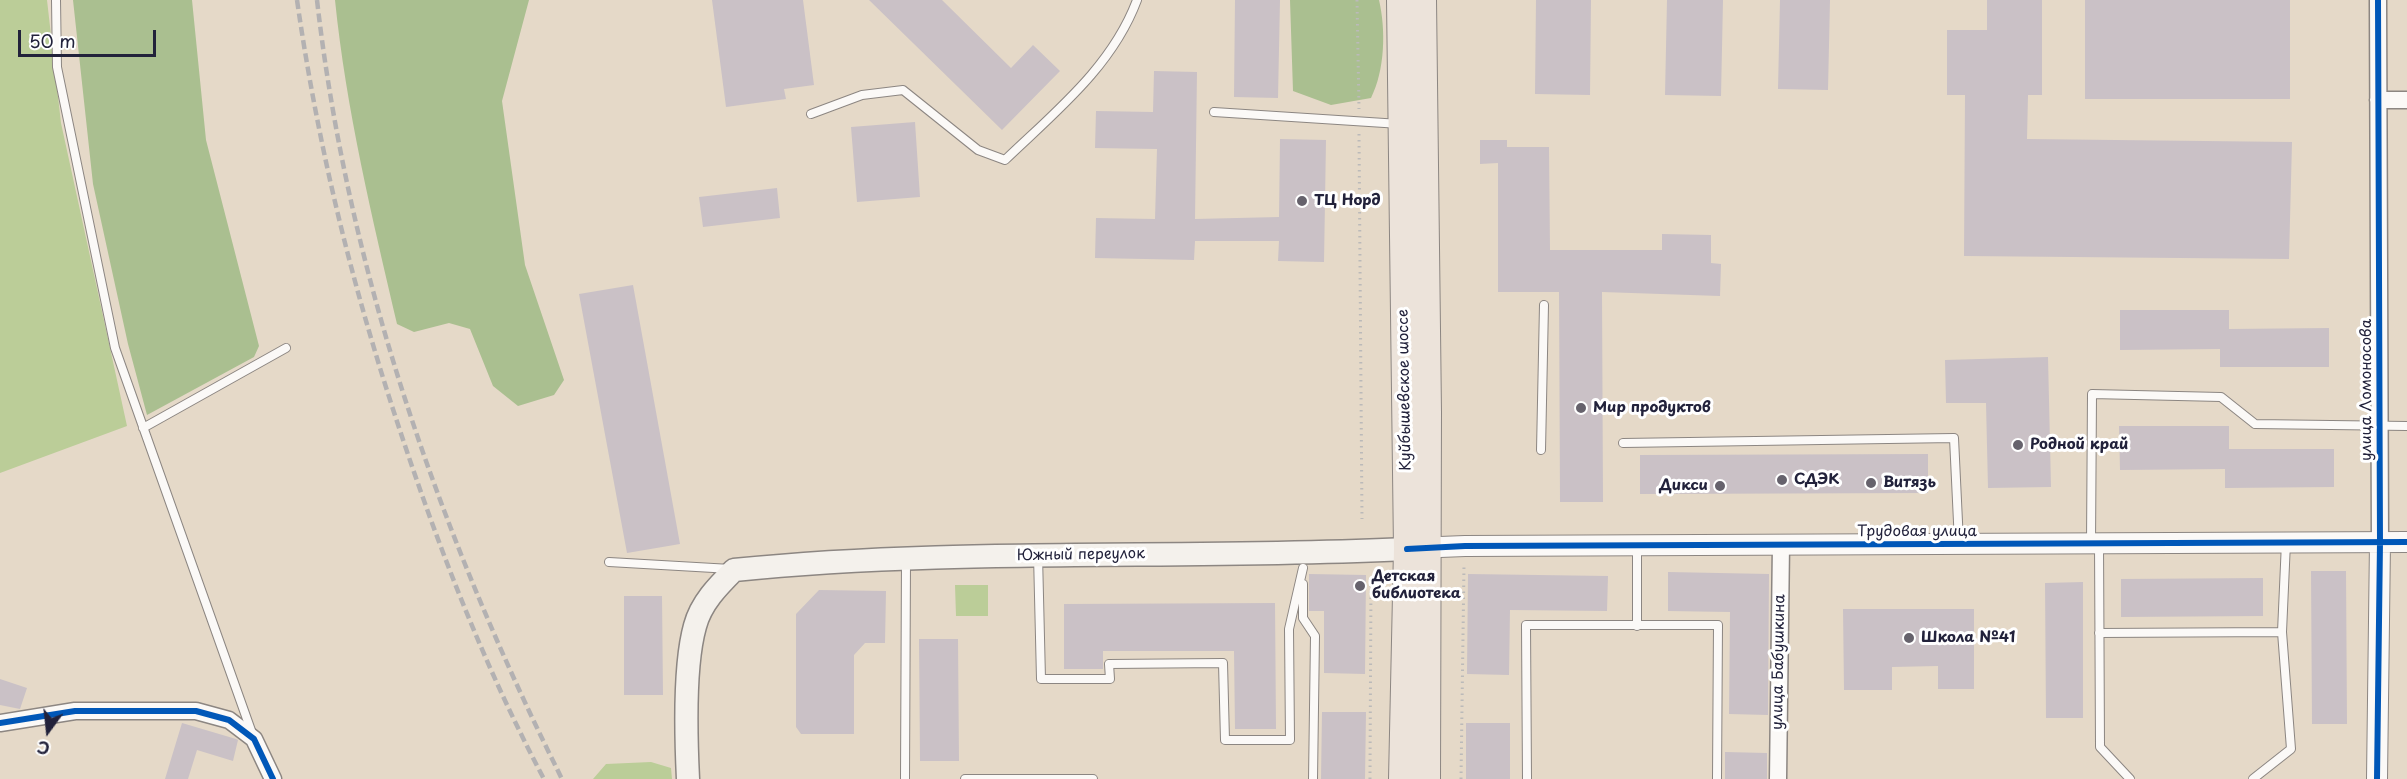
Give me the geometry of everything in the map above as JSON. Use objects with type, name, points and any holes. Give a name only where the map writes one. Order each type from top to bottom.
[{"type":"main road","name":"Куйбышевское шоссе","points":[[1400,0],[1402,124],[1427,779]]},
{"type":"main road","name":"Куйбышевское шоссе","points":[[1402,779],[1417,548],[1423,0]]},
{"type":"main road","name":"Южный переулок","points":[[734,570],[810,562],[1038,555],[1302,561],[1417,548]]},
{"type":"main road","points":[[688,779],[690,655],[695,624],[710,595],[734,570]]},
{"type":"street","name":"улица Ломоносова","points":[[2377,779],[2380,542],[2378,0]]},
{"type":"street","points":[[2378,100],[2407,99]]},
{"type":"street","name":"Трудовая улица","points":[[1417,548],[2407,542]]},
{"type":"street","name":"улица Бабушкина","points":[[1778,779],[1781,544]]},
{"type":"street","points":[[1,726],[75,711],[196,711],[229,720],[254,739],[273,779]]},
{"type":"lane","points":[[56,0],[57,67],[115,348],[254,739]]},
{"type":"lane","points":[[811,114],[862,95],[903,90],[978,150],[1005,160],[1092,77],[1131,15],[1137,0]]},
{"type":"lane","points":[[1214,112],[1402,124]]},
{"type":"lane","points":[[1541,450],[1544,305]]},
{"type":"lane","points":[[143,428],[286,348]]},
{"type":"lane","points":[[2130,779],[2100,747],[2092,394],[2221,397],[2255,424],[2407,426]]},
{"type":"lane","points":[[1623,443],[1954,438],[1959,544]]},
{"type":"lane","points":[[2253,779],[2290,749],[2282,632],[2286,542]]},
{"type":"lane","points":[[1637,545],[1637,626]]},
{"type":"lane","points":[[1038,555],[1041,679],[1110,679],[1109,664],[1223,663],[1225,740],[1290,740],[1289,629],[1302,561]]},
{"type":"lane","points":[[905,779],[906,559]]},
{"type":"lane","points":[[1302,561],[1303,618],[1315,636],[1313,779]]},
{"type":"lane","points":[[609,562],[734,570]]},
{"type":"lane","points":[[1527,779],[1526,625],[1718,625],[1717,779]]},
{"type":"lane","points":[[2099,633],[2282,632]]},
{"type":"lane","points":[[965,779],[1093,779]]},
{"type":"path","points":[[1357,0],[1362,519]]},
{"type":"path","points":[[1461,779],[1464,562]]},
{"type":"path","points":[[1370,779],[1371,578]]},
{"type":"green space","points":[[0,0],[47,0],[61,123],[127,426],[0,473]]},
{"type":"green space","points":[[73,0],[192,0],[206,140],[259,346],[254,357],[147,415],[128,344],[93,184]]},
{"type":"green space","points":[[335,0],[529,0],[502,101],[525,265],[564,380],[554,395],[518,406],[493,386],[470,329],[449,323],[414,332],[397,324],[353,122]]},
{"type":"green space","points":[[1290,0],[1379,0],[1383,24],[1382,63],[1371,98],[1331,105],[1293,91]]},
{"type":"green space","points":[[955,585],[988,585],[988,616],[956,616]]},
{"type":"green space","points":[[651,762],[671,768],[672,779],[593,779],[606,764]]},
{"type":"building","points":[[712,0],[803,0],[814,85],[784,89],[786,99],[726,107]]},
{"type":"building","points":[[869,0],[942,0],[1011,68],[1033,45],[1060,71],[1002,130]]},
{"type":"building","points":[[1235,0],[1280,0],[1278,98],[1234,97]]},
{"type":"building","points":[[1536,0],[1591,0],[1590,95],[1535,94]]},
{"type":"building","points":[[1667,0],[1723,0],[1721,96],[1665,95]]},
{"type":"building","points":[[1780,0],[1830,0],[1828,90],[1778,89]]},
{"type":"building","points":[[1987,0],[2042,0],[2042,95],[2028,95],[2027,139],[2292,142],[2289,259],[1964,256],[1965,95],[1947,95],[1947,30],[1987,30]]},
{"type":"building","points":[[2085,0],[2290,0],[2290,99],[2085,99]]},
{"type":"building","points":[[1154,71],[1197,72],[1195,219],[1279,217],[1280,139],[1326,140],[1324,262],[1278,261],[1279,241],[1195,241],[1194,260],[1095,258],[1096,218],[1155,219],[1157,149],[1095,148],[1096,111],[1153,112]]},
{"type":"building","points":[[915,122],[920,197],[857,202],[851,127]]},
{"type":"building","points":[[1480,140],[1507,140],[1507,147],[1549,147],[1550,250],[1662,250],[1662,234],[1711,235],[1711,263],[1721,264],[1720,296],[1602,292],[1603,502],[1560,502],[1559,292],[1498,292],[1498,163],[1480,164]]},
{"type":"building","points":[[777,188],[780,218],[703,227],[699,197]]},
{"type":"building","points":[[633,285],[680,544],[627,553],[579,294]]},
{"type":"building","points":[[2120,310],[2229,310],[2229,329],[2329,328],[2329,367],[2220,367],[2220,349],[2120,350]]},
{"type":"building","name":"Родной край","points":[[2048,357],[2051,487],[1988,488],[1986,403],[1946,403],[1945,360]]},
{"type":"building","points":[[2119,426],[2229,426],[2229,449],[2334,449],[2334,487],[2225,488],[2225,469],[2120,470]]},
{"type":"building","points":[[1928,454],[1928,493],[1640,494],[1640,455]]},
{"type":"building","points":[[2311,571],[2346,571],[2347,724],[2312,724]]},
{"type":"building","points":[[1668,572],[1769,574],[1768,715],[1729,714],[1730,612],[1668,611]]},
{"type":"building","points":[[1309,574],[1366,575],[1365,674],[1324,673],[1324,611],[1309,611]]},
{"type":"building","points":[[1468,574],[1608,576],[1607,611],[1510,610],[1509,675],[1467,674]]},
{"type":"building","points":[[2263,578],[2263,616],[2121,617],[2121,579]]},
{"type":"building","points":[[2083,582],[2083,718],[2046,718],[2045,583]]},
{"type":"building","points":[[819,590],[886,591],[885,643],[865,643],[854,655],[854,734],[801,734],[796,727],[796,614]]},
{"type":"building","points":[[624,596],[662,596],[663,695],[624,695]]},
{"type":"building","points":[[1275,603],[1276,729],[1235,729],[1234,651],[1103,651],[1103,669],[1064,669],[1064,604]]},
{"type":"building","name":"Школа №41","points":[[1843,609],[1974,609],[1974,689],[1938,689],[1938,666],[1892,667],[1892,690],[1844,690]]},
{"type":"building","points":[[919,639],[958,639],[959,761],[920,761]]},
{"type":"building","points":[[0,679],[27,688],[20,709],[0,705]]},
{"type":"building","points":[[1322,712],[1366,712],[1365,779],[1321,779]]},
{"type":"building","points":[[182,723],[238,740],[233,761],[197,750],[188,779],[165,779]]},
{"type":"building","points":[[1466,723],[1510,723],[1510,779],[1466,779]]},
{"type":"building","points":[[1725,752],[1767,753],[1767,779],[1725,779]]},
{"type":"railway","points":[[297,0],[330,182],[360,299],[395,416],[458,591],[507,705],[544,779]]},
{"type":"railway","points":[[317,0],[331,102],[351,202],[376,302],[405,400],[439,497],[477,593],[562,779]]},
{"type":"cycle path","points":[[2377,779],[2380,542],[2378,0]]},
{"type":"cycle path","points":[[1407,549],[1465,546],[2407,542]]},
{"type":"cycle path","points":[[0,723],[75,711],[196,711],[229,720],[254,739],[273,779]]},
{"type":"place","name":"ТЦ Норд","points":[[1302,201]]},
{"type":"place","name":"Мир продуктов","points":[[1581,408]]},
{"type":"place","name":"Родной край","points":[[2018,445]]},
{"type":"place","name":"СДЭК","points":[[1782,480]]},
{"type":"place","name":"Витязь","points":[[1871,483]]},
{"type":"place","name":"Дикси","points":[[1720,486]]},
{"type":"place","name":"Детская библиотека","points":[[1360,586]]},
{"type":"place","name":"Школа №41","points":[[1909,638]]}]
